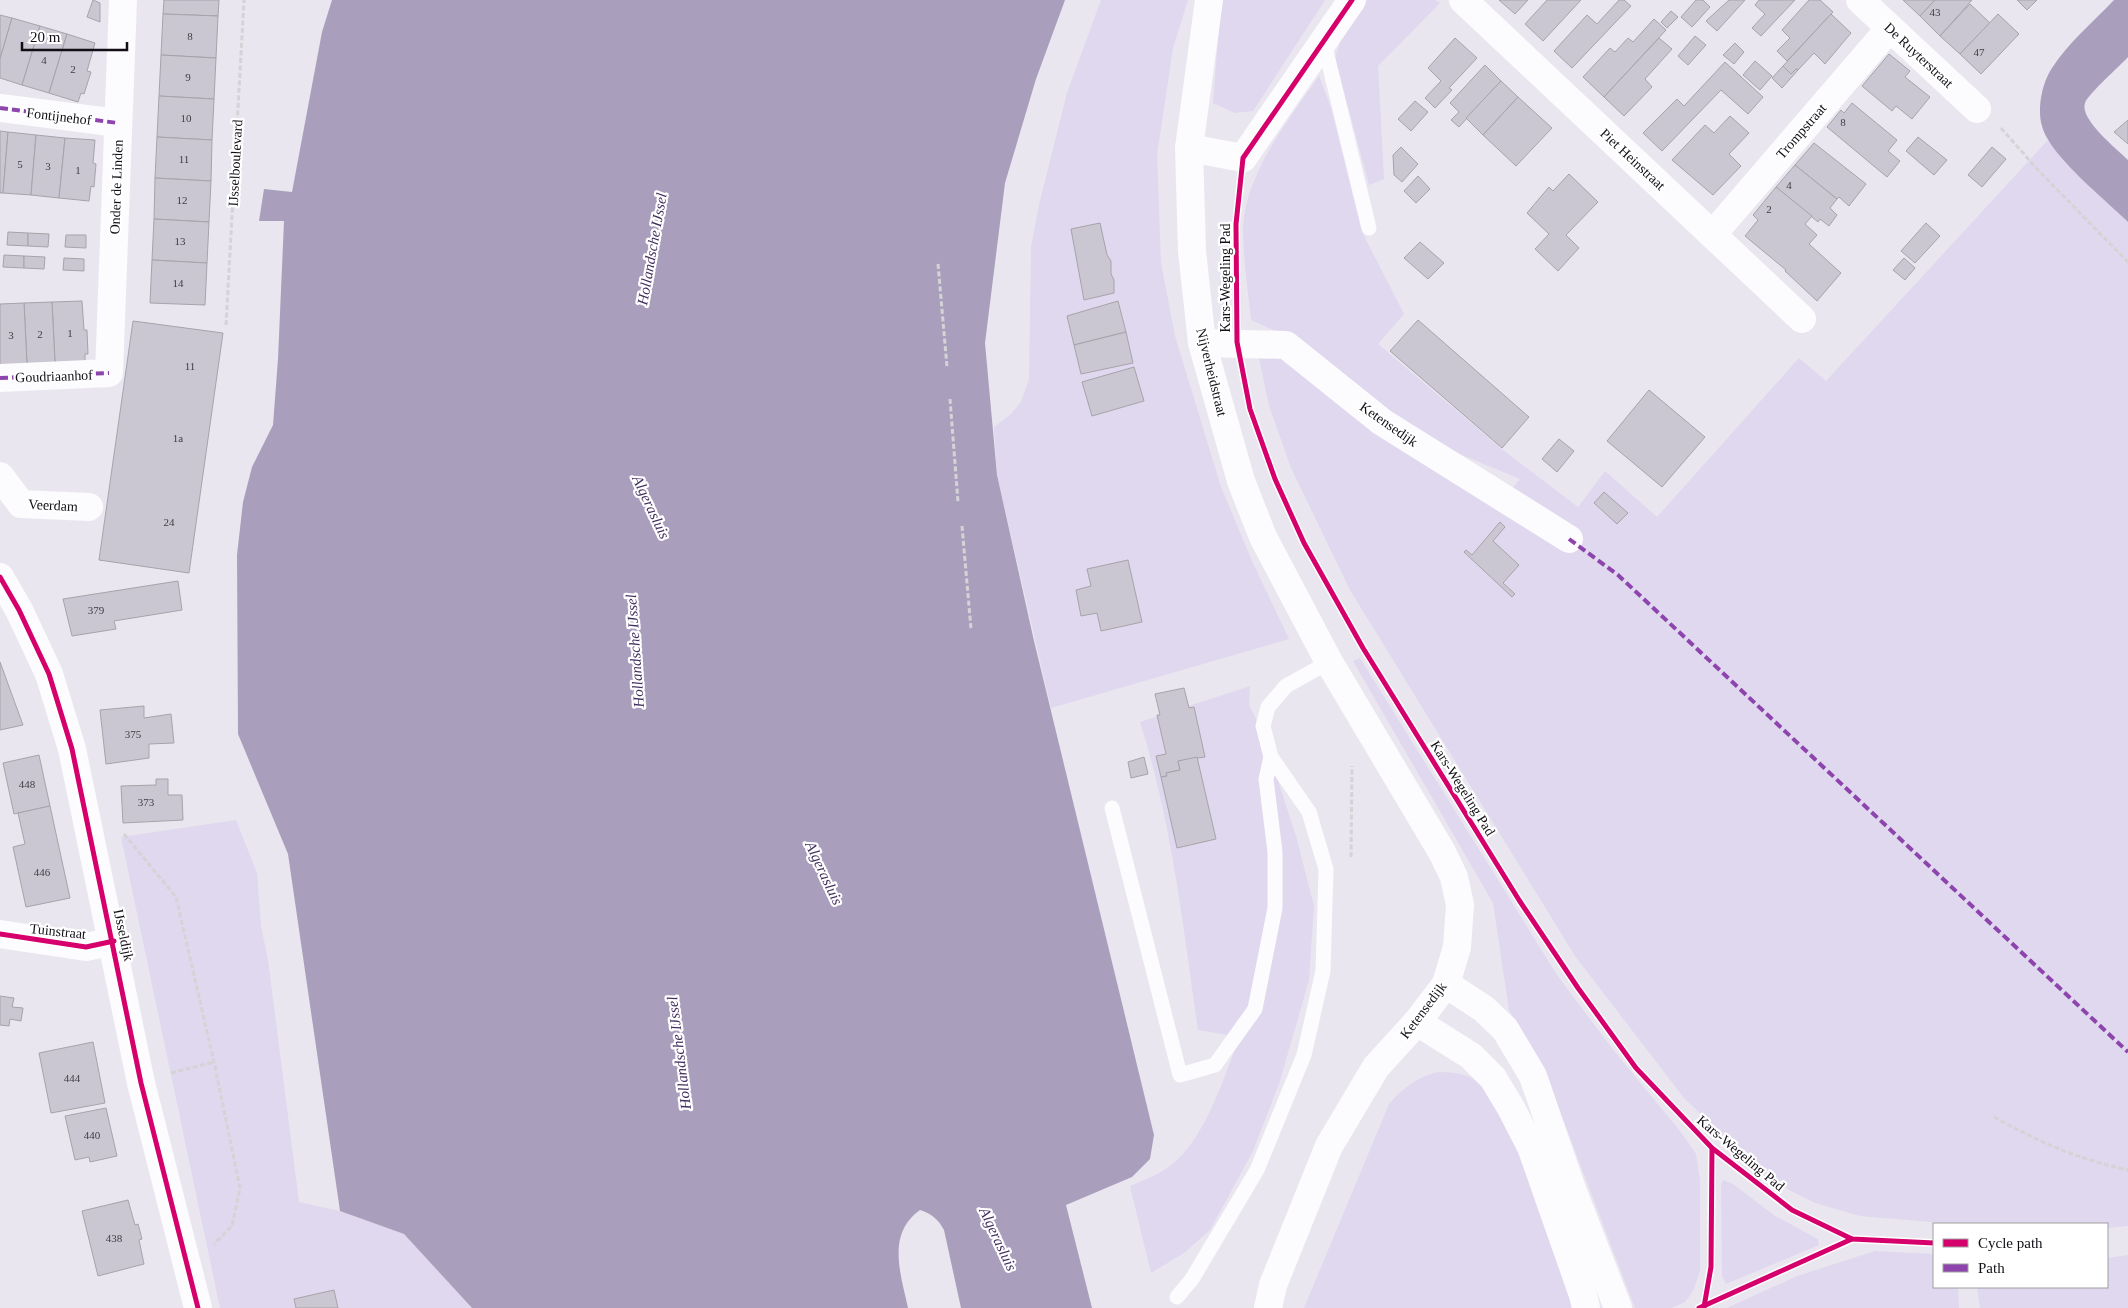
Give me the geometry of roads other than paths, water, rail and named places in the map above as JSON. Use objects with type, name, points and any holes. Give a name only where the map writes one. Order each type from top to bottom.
[{"type":"street","name":"Onder de Linden","points":[[109,373],[123,0]]},
{"type":"street","name":"Nijverheidstraat","points":[[1209,0],[1189,148],[1192,252],[1202,343],[1241,481],[1263,537],[1329,662]]},
{"type":"street","points":[[1189,148],[1243,158],[1352,0]]},
{"type":"street","name":"Piet Heinstraat","points":[[1463,0],[1802,318]]},
{"type":"street","name":"De Ruyterstraat","points":[[1860,0],[1977,109]]},
{"type":"street","name":"Trompstraat","points":[[1713,234],[1890,28]]},
{"type":"street","name":"Fontijnehof","points":[[0,108],[118,123]]},
{"type":"street","name":"Ketensedijk","points":[[1202,343],[1286,344],[1382,422],[1569,539]]},
{"type":"street","name":"Goudriaanhof","points":[[0,378],[109,373]]},
{"type":"street","name":"Veerdam","points":[[0,476],[21,504],[89,507]]},
{"type":"street","name":"IJsseldijk","points":[[0,576],[19,610],[49,674],[72,749],[114,941],[142,1083],[198,1308]]},
{"type":"street","name":"Ketensedijk","points":[[1268,1308],[1272,1285],[1329,1146],[1376,1067],[1417,1022],[1446,984],[1457,947],[1460,906],[1454,878],[1442,852],[1329,662]]},
{"type":"street","name":"Tuinstraat","points":[[0,934],[86,947],[114,941]]},
{"type":"street","points":[[1446,984],[1484,1008],[1505,1029],[1533,1076],[1572,1189],[1618,1308]]},
{"type":"street","points":[[1417,1022],[1471,1056],[1493,1078],[1512,1108],[1531,1148],[1586,1308]]},
{"type":"lane","points":[[1324,43],[1369,228]]},
{"type":"lane","points":[[1177,1297],[1192,1279],[1257,1170],[1304,1055],[1323,971],[1326,869],[1309,812],[1271,757],[1262,726],[1268,707],[1286,686],[1329,662]]},
{"type":"lane","points":[[1112,808],[1180,1075],[1215,1065],[1255,1009],[1275,908],[1276,852],[1266,779],[1271,757]]},
{"type":"water","points":[[332,0],[1065,0],[1036,79],[1005,183],[985,343],[997,475],[1034,641],[1154,1135],[1150,1159],[1132,1177],[1066,1205],[1092,1308],[961,1308],[944,1230],[934,1217],[920,1210],[909,1220],[899,1243],[900,1269],[908,1308],[472,1308],[404,1234],[340,1211],[288,854],[238,734],[237,555],[243,502],[252,467],[273,425],[284,221],[259,221],[264,189],[292,192],[322,32]]},
{"type":"water","points":[[2114,0],[2128,0],[2128,57],[2087,99],[2085,110],[2093,125],[2128,160],[2128,222],[2079,177],[2055,150],[2042,126],[2040,111],[2043,88],[2048,74],[2058,59],[2073,41]]},
{"type":"water label","name":"Hollandsche IJssel","points":[[652,249]]},
{"type":"water label","name":"Algerasluis","points":[[651,507]]},
{"type":"water label","name":"Hollandsche IJssel","points":[[635,651]]},
{"type":"water label","name":"Algerasluis","points":[[824,873]]},
{"type":"water label","name":"Hollandsche IJssel","points":[[679,1053]]},
{"type":"water label","name":"Algerasluis","points":[[998,1239]]}]
